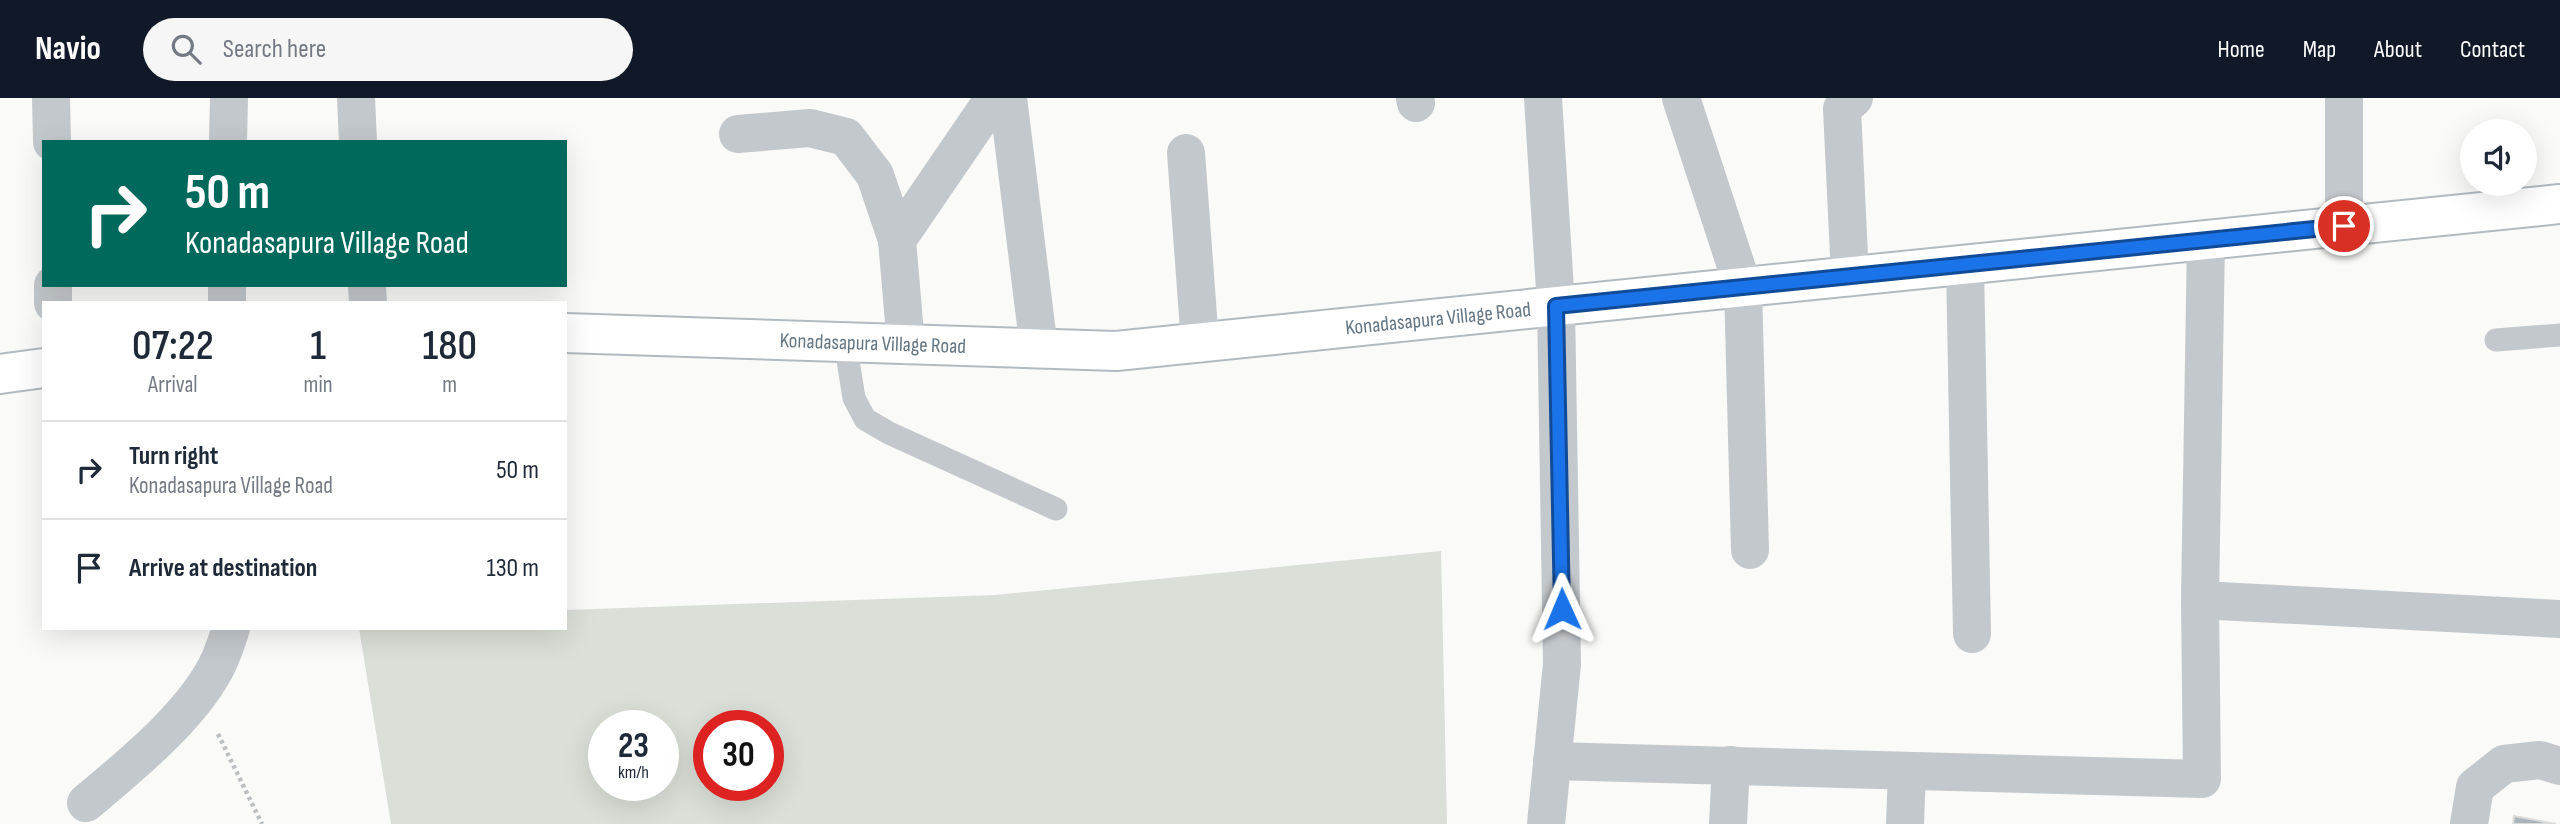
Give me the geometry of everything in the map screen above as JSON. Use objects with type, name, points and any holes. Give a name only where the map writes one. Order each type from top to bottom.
[{"type":"street","points":[[51,98],[51,140]]},
{"type":"street","points":[[228,140],[229,98]]},
{"type":"street","points":[[356,98],[359,140]]},
{"type":"street","points":[[897,240],[994,98]]},
{"type":"street","points":[[1008,98],[1039,349]]},
{"type":"street","points":[[1543,98],[1556,306],[1562,664],[1546,824]]},
{"type":"street","points":[[1681,98],[1743,287],[1750,550]]},
{"type":"street","points":[[1850,276],[1842,109],[1854,98]]},
{"type":"street","points":[[2344,98],[2344,226]]},
{"type":"street","points":[[738,134],[810,128],[846,137],[875,175],[897,240],[906,345]]},
{"type":"street","points":[[1186,153],[1200,343]]},
{"type":"street","name":"Konadasapura Village Road","points":[[567,333],[1116,351],[2560,204]]},
{"type":"street","points":[[1552,761],[2202,779],[2200,600],[2206,240]]},
{"type":"street","points":[[1965,265],[1972,634]]},
{"type":"street","points":[[0,374],[42,368]]},
{"type":"street","points":[[2200,600],[2560,619]]},
{"type":"street","points":[[86,803],[174,723],[198,694],[219,661],[230,630]]},
{"type":"street","points":[[2469,824],[2475,788],[2504,764],[2540,760],[2560,766]]},
{"type":"street","points":[[1728,824],[1731,765]]},
{"type":"street","points":[[1905,824],[1907,772]]},
{"type":"lane","points":[[2496,340],[2560,335]]},
{"type":"lane","points":[[845,342],[854,398],[866,419],[889,433],[1056,509]]},
{"type":"path","points":[[198,694],[262,824]]},
{"type":"shaded area","points":[[1441,551],[1447,824],[391,824],[359,630],[567,630],[567,610],[995,595]]},
{"type":"building","points":[[2514,816],[2556,824],[2513,824]]},
{"type":"route","points":[[1562,609],[1556,306],[2344,226]]}]
